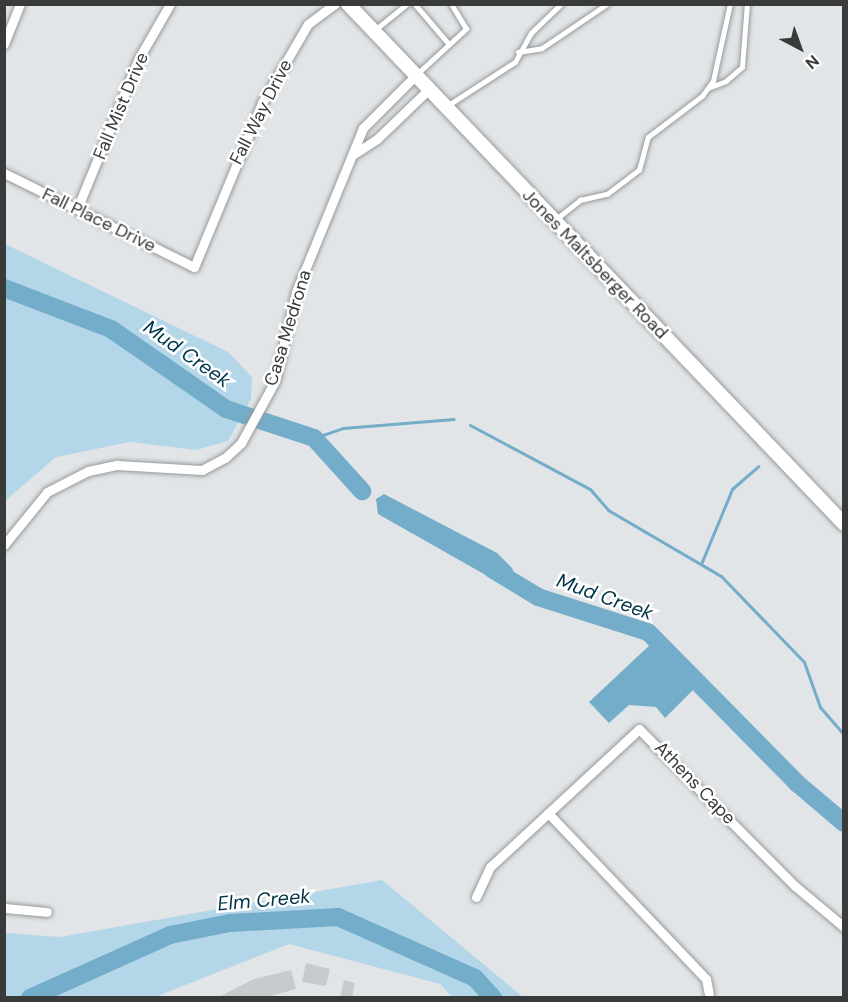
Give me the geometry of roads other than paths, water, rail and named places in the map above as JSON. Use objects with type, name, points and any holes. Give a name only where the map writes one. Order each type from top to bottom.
[{"type":"main road","name":"Jones Maltsberger Road","points":[[348,4],[843,524]]},
{"type":"street","points":[[4,44],[20,4]]},
{"type":"street","name":"Fall Mist Drive","points":[[77,209],[139,58],[170,4]]},
{"type":"street","name":"Fall Way Drive","points":[[194,267],[262,103],[308,24],[335,4]]},
{"type":"street","name":"Casa Medrona","points":[[4,545],[47,492],[88,471],[117,465],[202,470],[225,458],[241,443],[274,381],[296,292],[363,128],[415,76]]},
{"type":"street","name":"Casa Medrona","points":[[354,154],[399,118],[428,90]]},
{"type":"street","points":[[386,105],[399,118]]},
{"type":"street","name":"Fall Place Drive","points":[[4,173],[194,267]]},
{"type":"street","name":"Athens Cape","points":[[476,897],[490,867],[639,729],[795,886],[843,927]]},
{"type":"street","points":[[548,813],[706,979],[709,994]]},
{"type":"street","points":[[4,908],[47,912]]},
{"type":"lane","points":[[374,31],[407,4]]},
{"type":"lane","points":[[414,4],[449,44]]},
{"type":"lane","points":[[415,76],[466,29],[451,4]]},
{"type":"lane","points":[[445,107],[515,62],[518,52],[561,4]]},
{"type":"lane","points":[[518,52],[542,48],[607,4]]},
{"type":"lane","points":[[554,221],[580,200],[607,194],[639,170],[648,137],[692,107],[708,88],[730,4]]},
{"type":"lane","points":[[708,88],[726,81],[742,67],[747,4]]},
{"type":"waterway","name":"Mud Creek","points":[[4,288],[111,329],[226,409],[314,438],[362,491]]},
{"type":"waterway","points":[[314,438],[343,428],[454,419]]},
{"type":"waterway","points":[[470,425],[590,489],[608,510],[721,576],[804,662],[820,707],[844,735]]},
{"type":"waterway","points":[[701,564],[732,489],[758,466]]},
{"type":"waterway","name":"Mud Creek","points":[[492,569],[538,597],[648,632],[798,784],[844,823]]},
{"type":"waterway","name":"Elm Creek","points":[[30,998],[170,935],[230,923],[338,917],[475,978],[493,998]]}]
